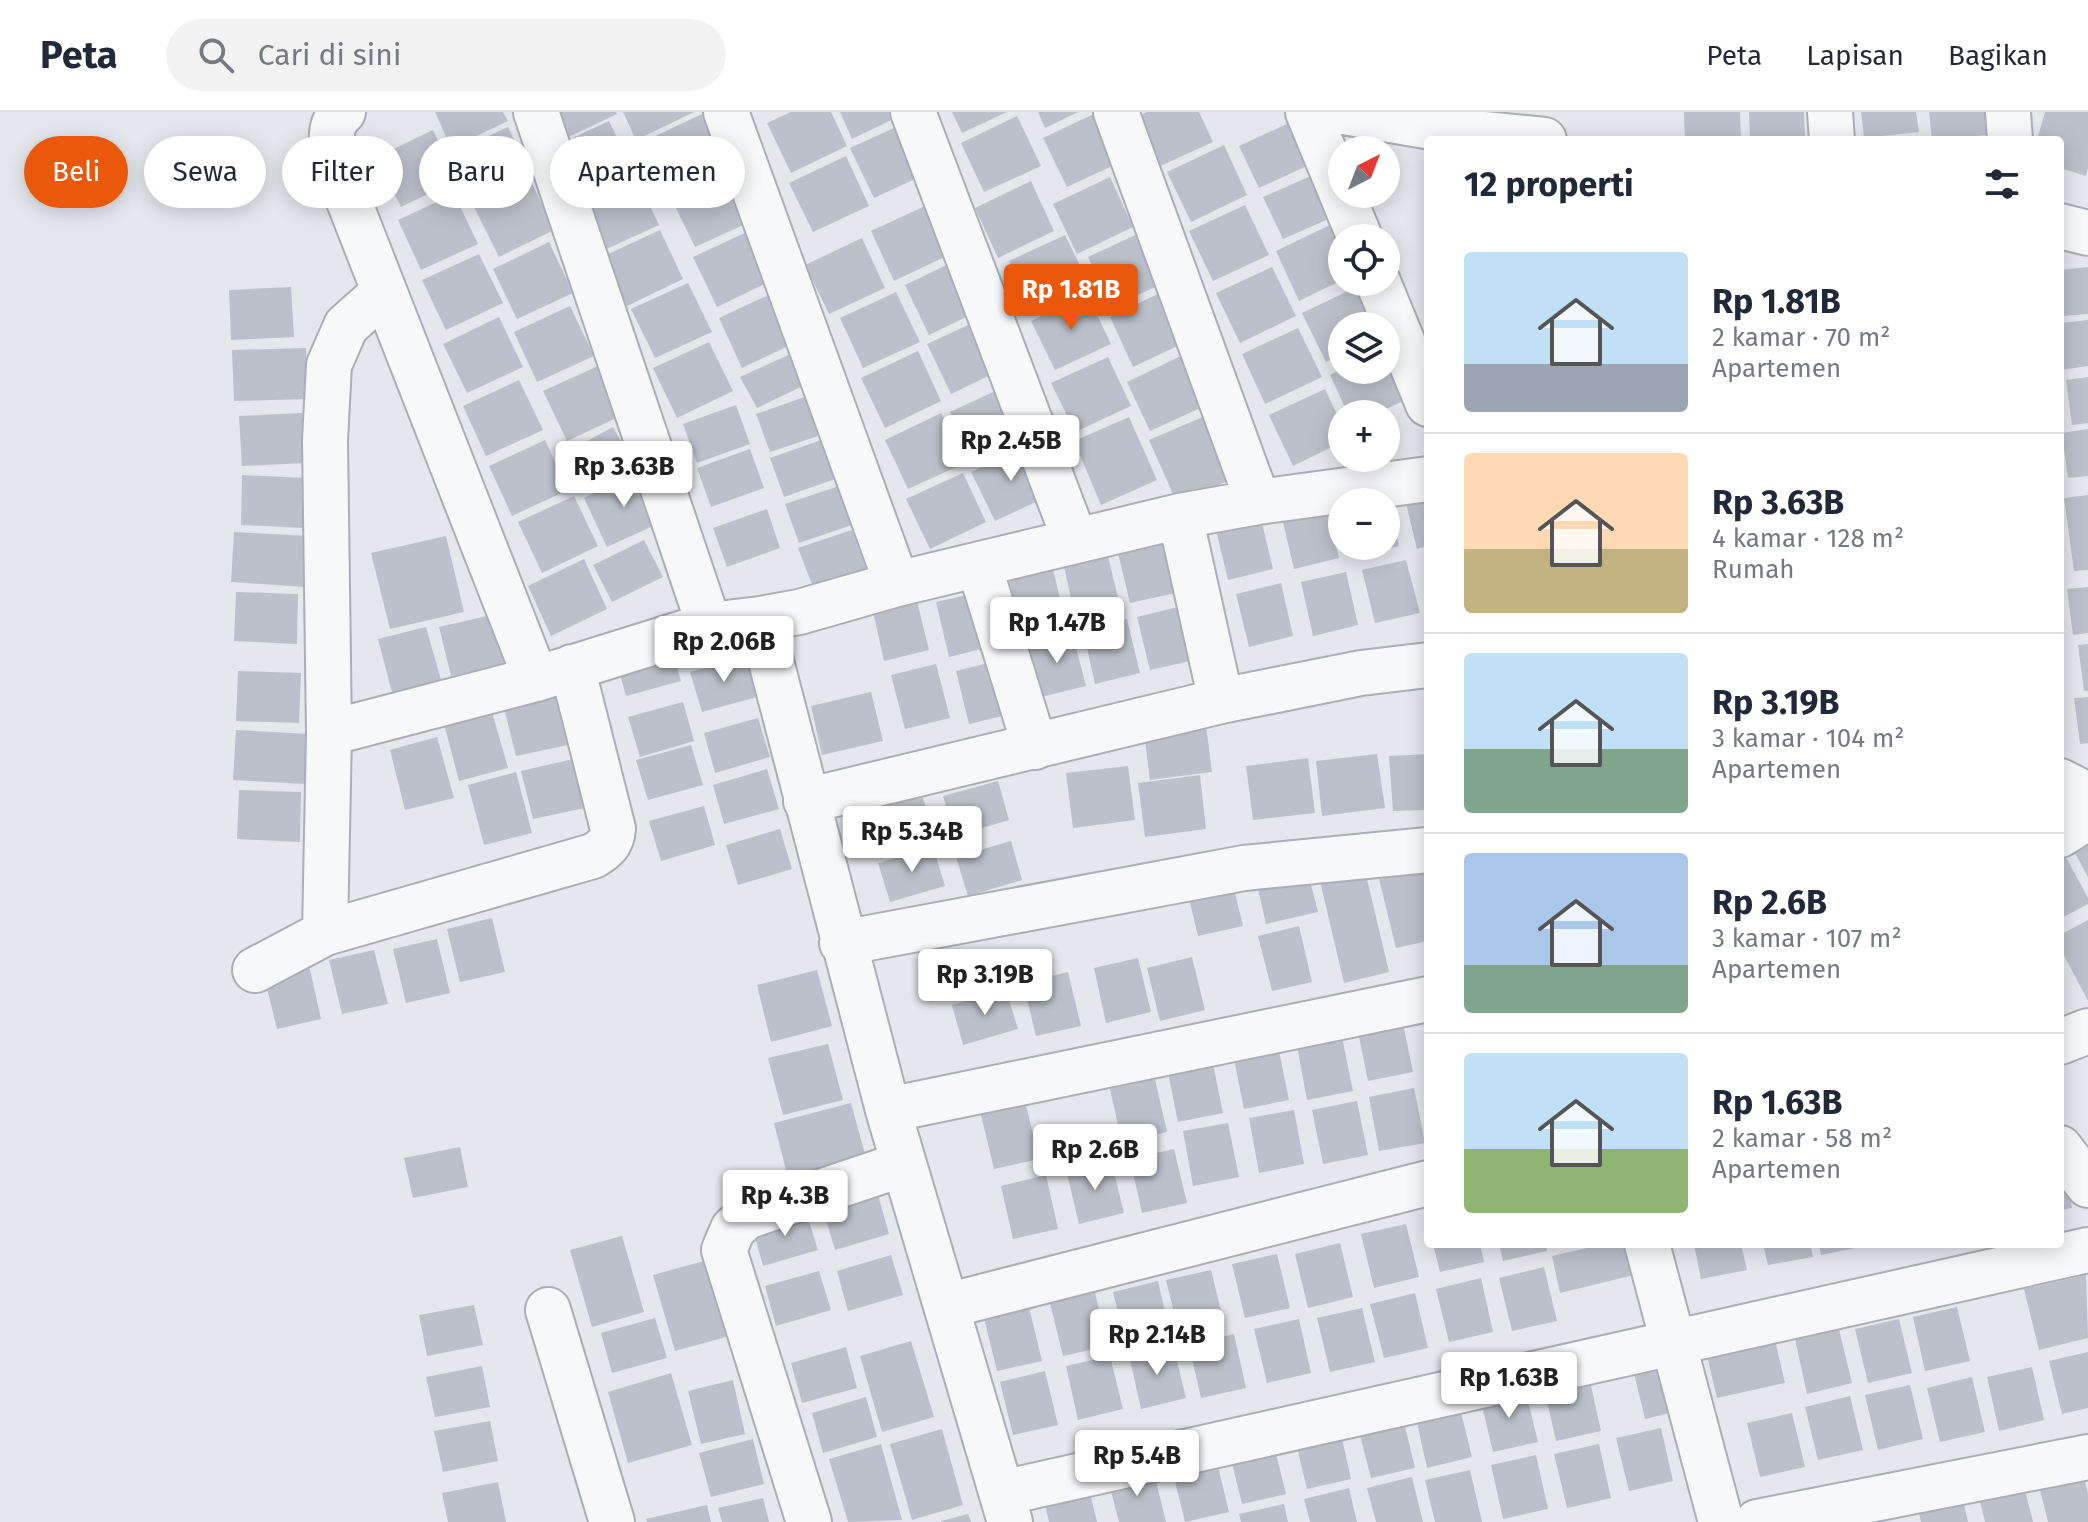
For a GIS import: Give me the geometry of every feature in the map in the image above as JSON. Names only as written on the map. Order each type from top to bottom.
[{"type":"street","points":[[255,970],[325,933],[593,856],[610,843],[613,829],[554,673],[383,293],[338,173],[331,138],[334,119],[343,112]]},
{"type":"street","points":[[536,112],[709,625]]},
{"type":"street","points":[[726,112],[897,584]]},
{"type":"street","points":[[913,112],[1075,540]]},
{"type":"street","points":[[1116,112],[1258,502]]},
{"type":"street","points":[[1308,112],[1354,224]]},
{"type":"street","points":[[1344,112],[1455,135]]},
{"type":"street","points":[[1830,112],[1832,136]]},
{"type":"street","points":[[2008,112],[2010,136]]},
{"type":"street","points":[[2064,227],[2088,233]]},
{"type":"street","points":[[325,933],[329,733],[325,440],[329,365],[346,326],[383,293]]},
{"type":"street","points":[[1384,296],[1424,394]]},
{"type":"street","points":[[329,733],[554,673],[709,625],[799,612],[1075,540],[1258,502],[1424,480]]},
{"type":"street","points":[[1180,516],[1221,701]]},
{"type":"street","points":[[979,565],[1035,747]]},
{"type":"street","points":[[760,619],[888,1110],[1006,1508],[1675,1341],[2088,1250]]},
{"type":"street","points":[[806,801],[1221,701],[1361,673],[1424,665]]},
{"type":"street","points":[[2064,783],[2088,795]]},
{"type":"street","points":[[2064,832],[2088,817]]},
{"type":"street","points":[[842,943],[1244,868],[1424,850]]},
{"type":"street","points":[[888,1110],[1424,1000]]},
{"type":"street","points":[[2064,1040],[2088,1031]]},
{"type":"street","points":[[2064,1153],[2088,1185]]},
{"type":"street","points":[[809,1522],[724,1250],[733,1229],[746,1217],[903,1164]]},
{"type":"street","points":[[946,1306],[1424,1184]]},
{"type":"street","points":[[1648,1248],[1721,1522]]},
{"type":"street","points":[[548,1310],[612,1522]]},
{"type":"street","points":[[1757,1522],[2088,1457]]},
{"type":"building","points":[[435,112],[503,112],[508,121],[476,136],[446,136]]},
{"type":"building","points":[[546,112],[617,114],[571,136],[558,136]]},
{"type":"building","points":[[623,112],[694,112],[644,136],[634,136]]},
{"type":"building","points":[[791,112],[831,112],[847,146],[791,173],[767,123]]},
{"type":"building","points":[[840,112],[908,112],[852,139]]},
{"type":"building","points":[[952,112],[1007,112],[962,133]]},
{"type":"building","points":[[1038,112],[1078,112],[1045,128]]},
{"type":"building","points":[[1098,112],[1123,161],[1067,187],[1043,138]]},
{"type":"building","points":[[1147,112],[1199,112],[1213,142],[1156,168],[1133,119]]},
{"type":"building","points":[[1684,112],[1740,112],[1741,136],[1685,136]]},
{"type":"building","points":[[1749,112],[1804,112],[1805,136],[1750,136]]},
{"type":"building","points":[[1861,112],[1916,112],[1919,132],[1864,136]]},
{"type":"building","points":[[1929,112],[1985,112],[1988,135],[1932,136]]},
{"type":"building","points":[[2045,112],[2088,112],[2086,176],[2064,169],[2064,136],[2038,136]]},
{"type":"building","points":[[702,114],[712,136],[656,136]]},
{"type":"building","points":[[1017,116],[1041,166],[984,192],[961,143]]},
{"type":"building","points":[[609,121],[616,136],[577,136]]},
{"type":"building","points":[[907,122],[930,172],[874,198],[850,148]]},
{"type":"building","points":[[1289,123],[1309,165],[1259,188],[1239,146]]},
{"type":"building","points":[[508,127],[512,136],[489,136]]},
{"type":"building","points":[[433,130],[436,136],[421,136]]},
{"type":"building","points":[[419,137],[419,198],[403,206],[403,144]]},
{"type":"building","points":[[1224,145],[1247,195],[1191,222],[1167,172]]},
{"type":"building","points":[[846,156],[869,206],[813,232],[789,183]]},
{"type":"building","points":[[1313,175],[1333,217],[1283,239],[1263,197]]},
{"type":"building","points":[[1110,177],[1133,227],[1077,254],[1053,204]]},
{"type":"building","points":[[1031,181],[1054,231],[998,258],[975,208]]},
{"type":"building","points":[[534,187],[554,230],[499,257],[474,208],[534,208]]},
{"type":"building","points":[[927,205],[951,254],[894,281],[871,231]]},
{"type":"building","points":[[1245,205],[1269,255],[1213,281],[1189,231]]},
{"type":"building","points":[[745,207],[752,221],[695,247],[676,208]]},
{"type":"building","points":[[424,208],[461,208],[478,244],[421,270],[398,220]]},
{"type":"building","points":[[581,208],[651,208],[659,225],[602,251]]},
{"type":"building","points":[[1328,226],[1328,287],[1299,301],[1276,251]]},
{"type":"building","points":[[660,230],[683,279],[627,306],[604,256]]},
{"type":"building","points":[[749,231],[773,280],[717,307],[693,257]]},
{"type":"building","points":[[1144,231],[1168,281],[1112,307],[1088,257]]},
{"type":"building","points":[[1065,235],[1089,284],[1032,311],[1009,261]]},
{"type":"building","points":[[862,238],[885,288],[829,314],[805,265]]},
{"type":"building","points":[[549,242],[573,293],[517,319],[493,269]]},
{"type":"building","points":[[479,254],[503,303],[446,330],[422,280]]},
{"type":"building","points":[[961,258],[985,308],[929,335],[905,285]]},
{"type":"building","points":[[1272,267],[1296,316],[1240,343],[1216,293]]},
{"type":"building","points":[[2088,267],[2088,314],[2064,316],[2064,270]]},
{"type":"building","points":[[688,283],[712,332],[655,358],[631,309]]},
{"type":"building","points":[[291,287],[294,337],[231,340],[229,290]]},
{"type":"building","points":[[1166,290],[1190,340],[1133,367],[1110,317]]},
{"type":"building","points":[[775,292],[799,341],[742,368],[719,318]]},
{"type":"building","points":[[896,292],[920,342],[863,368],[840,318]]},
{"type":"building","points":[[1087,294],[1111,344],[1055,370],[1031,321]]},
{"type":"building","points":[[1338,296],[1364,296],[1371,312],[1328,312],[1326,362],[1302,313]]},
{"type":"building","points":[[570,306],[594,356],[537,382],[514,332]]},
{"type":"building","points":[[499,317],[523,367],[467,393],[443,344]]},
{"type":"building","points":[[983,318],[1007,367],[951,394],[927,344]]},
{"type":"building","points":[[2088,320],[2088,366],[2064,370],[2064,323]]},
{"type":"building","points":[[1298,328],[1322,377],[1265,404],[1242,354]]},
{"type":"building","points":[[709,342],[733,391],[677,418],[653,368]]},
{"type":"building","points":[[306,348],[308,399],[234,401],[232,350]]},
{"type":"building","points":[[797,351],[809,383],[757,408],[740,377]]},
{"type":"building","points":[[918,351],[941,401],[885,428],[861,378]]},
{"type":"building","points":[[1183,355],[1207,405],[1150,431],[1127,382]]},
{"type":"building","points":[[1108,357],[1131,406],[1075,432],[1051,383]]},
{"type":"building","points":[[600,365],[623,415],[567,441],[543,391]]},
{"type":"building","points":[[1400,377],[1410,398],[1400,403],[1400,400],[1342,400],[1334,384],[1400,384]]},
{"type":"building","points":[[2088,377],[2088,423],[2072,425],[2066,380]]},
{"type":"building","points":[[519,380],[543,430],[486,456],[463,406]]},
{"type":"building","points":[[1006,386],[1030,435],[973,462],[950,412]]},
{"type":"building","points":[[1325,389],[1330,400],[1328,449],[1293,466],[1269,415]]},
{"type":"building","points":[[810,395],[824,434],[770,452],[756,414]]},
{"type":"building","points":[[736,405],[750,444],[697,463],[683,424]]},
{"type":"building","points":[[302,413],[305,463],[242,466],[239,416]]},
{"type":"building","points":[[941,413],[965,463],[908,489],[885,440]]},
{"type":"building","points":[[1205,416],[1232,479],[1177,503],[1149,440]]},
{"type":"building","points":[[1129,417],[1157,480],[1101,505],[1074,441]]},
{"type":"building","points":[[613,427],[633,462],[583,490],[563,454]]},
{"type":"building","points":[[2088,429],[2088,476],[2068,478],[2064,433]]},
{"type":"building","points":[[824,439],[838,478],[784,497],[770,458]]},
{"type":"building","points":[[545,440],[568,490],[512,516],[489,466]]},
{"type":"building","points":[[1028,445],[1051,495],[995,521],[971,472]]},
{"type":"building","points":[[750,449],[764,488],[711,507],[697,468]]},
{"type":"building","points":[[641,471],[664,521],[607,547],[584,498]]},
{"type":"building","points":[[963,473],[986,522],[930,549],[906,499]]},
{"type":"building","points":[[242,475],[305,478],[304,528],[241,525]]},
{"type":"building","points":[[839,486],[852,525],[799,543],[785,504]]},
{"type":"building","points":[[1424,490],[1424,547],[1417,549],[1404,495]]},
{"type":"building","points":[[2088,495],[2088,570],[2074,571],[2064,498]]},
{"type":"building","points":[[574,496],[598,546],[542,573],[518,522]]},
{"type":"building","points":[[1325,504],[1328,560],[1331,560],[1294,569],[1281,514]]},
{"type":"building","points":[[767,509],[780,548],[727,567],[713,528]]},
{"type":"building","points":[[1260,515],[1273,569],[1228,580],[1215,526]]},
{"type":"building","points":[[852,530],[866,569],[813,587],[798,548]]},
{"type":"building","points":[[234,532],[308,536],[304,587],[231,582]]},
{"type":"building","points":[[446,536],[464,612],[390,629],[371,553]]},
{"type":"building","points":[[1161,539],[1175,593],[1130,603],[1117,549]]},
{"type":"building","points":[[644,540],[663,577],[612,602],[593,565]]},
{"type":"building","points":[[1107,552],[1120,606],[1075,616],[1063,562]]},
{"type":"building","points":[[584,559],[607,609],[551,636],[528,586]]},
{"type":"building","points":[[1406,560],[1420,613],[1375,623],[1362,570]]},
{"type":"building","points":[[1052,565],[1065,619],[1021,629],[1008,575]]},
{"type":"building","points":[[1346,572],[1358,625],[1313,636],[1301,582]]},
{"type":"building","points":[[1281,583],[1293,636],[1249,647],[1236,594]]},
{"type":"building","points":[[2088,587],[2088,633],[2073,635],[2067,589]]},
{"type":"building","points":[[236,592],[298,594],[297,644],[234,641]]},
{"type":"building","points":[[980,592],[993,646],[949,657],[936,602]]},
{"type":"building","points":[[916,597],[929,650],[884,661],[872,607]]},
{"type":"building","points":[[1182,606],[1195,660],[1150,670],[1137,617]]},
{"type":"building","points":[[500,613],[511,662],[451,676],[439,627]]},
{"type":"building","points":[[1127,619],[1140,673],[1095,684],[1083,630]]},
{"type":"building","points":[[426,627],[443,687],[394,700],[378,639]]},
{"type":"building","points":[[1072,632],[1086,686],[1041,697],[1028,643]]},
{"type":"building","points":[[669,641],[681,681],[626,696],[615,656]]},
{"type":"building","points":[[2088,644],[2088,691],[2084,691],[2078,645]]},
{"type":"building","points":[[746,657],[757,697],[702,712],[690,672]]},
{"type":"building","points":[[1000,660],[1014,713],[969,724],[956,671]]},
{"type":"building","points":[[936,664],[950,718],[905,729],[891,675]]},
{"type":"building","points":[[238,671],[301,673],[299,723],[236,721]]},
{"type":"building","points":[[871,692],[883,741],[822,755],[811,706]]},
{"type":"building","points":[[565,694],[577,743],[516,756],[504,708]]},
{"type":"building","points":[[2088,697],[2088,743],[2080,744],[2074,698]]},
{"type":"building","points":[[683,702],[694,741],[640,757],[628,717]]},
{"type":"building","points":[[491,708],[508,768],[459,781],[443,720]]},
{"type":"building","points":[[758,718],[770,757],[715,773],[704,733]]},
{"type":"building","points":[[1205,718],[1212,772],[1150,780],[1143,725]]},
{"type":"building","points":[[236,730],[309,734],[306,784],[233,780]]},
{"type":"building","points":[[437,737],[454,798],[405,810],[390,750]]},
{"type":"building","points":[[691,745],[703,785],[648,800],[636,760]]},
{"type":"building","points":[[1377,754],[1385,808],[1322,816],[1316,761]]},
{"type":"building","points":[[1424,754],[1424,810],[1393,811],[1389,756]]},
{"type":"building","points":[[582,757],[594,806],[533,819],[521,771]]},
{"type":"building","points":[[1308,758],[1315,813],[1253,820],[1246,766]]},
{"type":"building","points":[[1128,766],[1135,820],[1073,828],[1066,773]]},
{"type":"building","points":[[767,769],[779,809],[724,824],[713,785]]},
{"type":"building","points":[[516,772],[532,833],[484,845],[468,785]]},
{"type":"building","points":[[1200,775],[1206,829],[1145,837],[1138,783]]},
{"type":"building","points":[[998,781],[1009,820],[955,836],[943,796]]},
{"type":"building","points":[[920,787],[931,826],[876,842],[865,802]]},
{"type":"building","points":[[239,790],[301,792],[300,842],[237,839]]},
{"type":"building","points":[[704,806],[715,845],[661,861],[649,821]]},
{"type":"building","points":[[2088,827],[2088,877],[2067,838]]},
{"type":"building","points":[[780,829],[792,869],[738,885],[726,845]]},
{"type":"building","points":[[1011,841],[1022,880],[968,896],[956,857]]},
{"type":"building","points":[[933,847],[945,886],[890,902],[878,863]]},
{"type":"building","points":[[2064,853],[2088,898],[2088,904],[2064,917]]},
{"type":"building","points":[[1364,866],[1389,972],[1344,983],[1319,877]]},
{"type":"building","points":[[1424,869],[1424,942],[1396,948],[1379,879]]},
{"type":"building","points":[[1230,872],[1243,926],[1198,936],[1185,882]]},
{"type":"building","points":[[1308,873],[1318,912],[1266,924],[1257,885]]},
{"type":"building","points":[[492,918],[505,972],[460,982],[447,929]]},
{"type":"building","points":[[2088,920],[2088,1001],[2064,956],[2064,933]]},
{"type":"building","points":[[1299,926],[1312,982],[1272,991],[1258,936]]},
{"type":"building","points":[[437,939],[450,993],[406,1003],[393,949]]},
{"type":"building","points":[[374,950],[388,1004],[342,1014],[329,960]]},
{"type":"building","points":[[1192,957],[1205,1010],[1160,1021],[1147,968]]},
{"type":"building","points":[[1138,958],[1151,1012],[1106,1023],[1094,968]]},
{"type":"building","points":[[309,965],[321,1019],[277,1029],[264,976]]},
{"type":"building","points":[[817,970],[832,1026],[771,1042],[757,985]]},
{"type":"building","points":[[1068,972],[1081,1026],[1036,1036],[1023,983]]},
{"type":"building","points":[[1006,990],[1018,1029],[963,1045],[952,1005]]},
{"type":"building","points":[[1402,1018],[1413,1072],[1368,1081],[1357,1027]]},
{"type":"building","points":[[1342,1037],[1353,1091],[1307,1100],[1297,1046]]},
{"type":"building","points":[[828,1044],[843,1100],[783,1115],[768,1058]]},
{"type":"building","points":[[1278,1046],[1289,1100],[1244,1109],[1233,1054]]},
{"type":"building","points":[[1212,1059],[1223,1113],[1178,1122],[1167,1068]]},
{"type":"building","points":[[1155,1079],[1167,1132],[1122,1143],[1110,1089]]},
{"type":"building","points":[[1414,1088],[1424,1143],[1379,1151],[1369,1097]]},
{"type":"building","points":[[1357,1101],[1368,1155],[1323,1164],[1312,1110]]},
{"type":"building","points":[[851,1103],[866,1158],[788,1178],[774,1123]]},
{"type":"building","points":[[1026,1105],[1039,1159],[994,1169],[981,1115]]},
{"type":"building","points":[[1294,1110],[1304,1164],[1259,1173],[1249,1118]]},
{"type":"building","points":[[1228,1123],[1239,1177],[1193,1186],[1183,1131]]},
{"type":"building","points":[[460,1147],[468,1187],[413,1198],[404,1158]]},
{"type":"building","points":[[1174,1149],[1187,1203],[1142,1213],[1130,1159]]},
{"type":"building","points":[[2064,1158],[2072,1208],[2064,1209]]},
{"type":"building","points":[[1111,1160],[1124,1213],[1079,1224],[1066,1170]]},
{"type":"building","points":[[1046,1175],[1058,1229],[1013,1239],[1001,1186]]},
{"type":"building","points":[[878,1195],[889,1234],[835,1250],[823,1210]]},
{"type":"building","points":[[806,1211],[818,1250],[763,1266],[752,1226]]},
{"type":"building","points":[[1406,1224],[1419,1277],[1374,1288],[1361,1234]]},
{"type":"building","points":[[622,1236],[644,1312],[592,1327],[570,1250]]},
{"type":"building","points":[[1340,1243],[1353,1297],[1308,1308],[1295,1254]]},
{"type":"building","points":[[1434,1248],[1481,1248],[1484,1262],[1440,1272]]},
{"type":"building","points":[[1500,1248],[1547,1248],[1547,1251],[1503,1261]]},
{"type":"building","points":[[1587,1248],[1627,1248],[1634,1275],[1560,1293],[1552,1256]]},
{"type":"building","points":[[1695,1248],[1742,1248],[1747,1270],[1701,1279]]},
{"type":"building","points":[[1764,1248],[1811,1248],[1813,1257],[1768,1265]]},
{"type":"building","points":[[1820,1248],[1855,1248],[1821,1255]]},
{"type":"building","points":[[1277,1254],[1290,1308],[1245,1318],[1232,1264]]},
{"type":"building","points":[[891,1255],[903,1295],[848,1311],[837,1271]]},
{"type":"building","points":[[704,1261],[726,1337],[675,1351],[653,1275]]},
{"type":"building","points":[[1544,1267],[1557,1321],[1512,1331],[1499,1278]]},
{"type":"building","points":[[1211,1270],[1224,1323],[1179,1333],[1166,1280]]},
{"type":"building","points":[[819,1271],[831,1310],[776,1326],[765,1286]]},
{"type":"building","points":[[2086,1275],[2088,1338],[2039,1350],[2024,1289]]},
{"type":"building","points":[[1481,1278],[1493,1332],[1449,1342],[1436,1289]]},
{"type":"building","points":[[1158,1281],[1170,1335],[1126,1345],[1113,1292]]},
{"type":"building","points":[[1095,1292],[1107,1346],[1063,1356],[1050,1303]]},
{"type":"building","points":[[1415,1293],[1428,1348],[1384,1358],[1370,1304]]},
{"type":"building","points":[[474,1305],[483,1345],[427,1356],[419,1315]]},
{"type":"building","points":[[1029,1307],[1042,1361],[997,1371],[984,1318]]},
{"type":"building","points":[[1957,1307],[1970,1361],[1925,1371],[1913,1317]]},
{"type":"building","points":[[1362,1308],[1375,1362],[1330,1372],[1317,1318]]},
{"type":"building","points":[[655,1318],[667,1358],[612,1373],[601,1333]]},
{"type":"building","points":[[1299,1319],[1311,1373],[1267,1383],[1254,1329]]},
{"type":"building","points":[[1899,1319],[1912,1373],[1868,1383],[1855,1329]]},
{"type":"building","points":[[1771,1323],[1785,1383],[1717,1398],[1703,1339]]},
{"type":"building","points":[[1839,1329],[1852,1383],[1807,1394],[1795,1339]]},
{"type":"building","points":[[1234,1334],[1246,1388],[1201,1398],[1189,1345]]},
{"type":"building","points":[[911,1341],[934,1417],[882,1432],[860,1356]]},
{"type":"building","points":[[1173,1345],[1186,1398],[1141,1409],[1129,1355]]},
{"type":"building","points":[[846,1347],[857,1388],[802,1403],[791,1363]]},
{"type":"building","points":[[2088,1352],[2088,1408],[2062,1414],[2049,1361]]},
{"type":"building","points":[[1676,1355],[1690,1408],[1645,1419],[1632,1365]]},
{"type":"building","points":[[1110,1356],[1123,1409],[1078,1420],[1066,1366]]},
{"type":"building","points":[[482,1366],[490,1407],[435,1417],[426,1377]]},
{"type":"building","points":[[2032,1367],[2044,1420],[1999,1431],[1987,1377]]},
{"type":"building","points":[[1045,1371],[1058,1425],[1013,1435],[1000,1382]]},
{"type":"building","points":[[671,1373],[692,1445],[628,1463],[608,1392]]},
{"type":"building","points":[[1589,1377],[1601,1431],[1556,1441],[1544,1388]]},
{"type":"building","points":[[1972,1377],[1985,1432],[1940,1442],[1927,1388]]},
{"type":"building","points":[[733,1380],[745,1434],[701,1444],[688,1391]]},
{"type":"building","points":[[1910,1385],[1923,1439],[1878,1450],[1865,1395]]},
{"type":"building","points":[[1525,1388],[1538,1442],[1493,1452],[1480,1398]]},
{"type":"building","points":[[1850,1396],[1863,1450],[1818,1460],[1805,1407]]},
{"type":"building","points":[[866,1397],[877,1437],[823,1453],[812,1413]]},
{"type":"building","points":[[1459,1404],[1472,1457],[1427,1468],[1415,1414]]},
{"type":"building","points":[[1792,1413],[1805,1467],[1760,1477],[1747,1423]]},
{"type":"building","points":[[1402,1414],[1415,1468],[1371,1478],[1357,1424]]},
{"type":"building","points":[[490,1421],[498,1461],[443,1472],[434,1431]]},
{"type":"building","points":[[1339,1425],[1351,1479],[1307,1489],[1294,1435]]},
{"type":"building","points":[[1661,1428],[1673,1481],[1629,1491],[1616,1438]]},
{"type":"building","points":[[942,1429],[963,1505],[912,1520],[890,1444]]},
{"type":"building","points":[[753,1439],[764,1484],[711,1497],[699,1453]]},
{"type":"building","points":[[1273,1441],[1286,1494],[1242,1504],[1229,1451]]},
{"type":"building","points":[[881,1444],[902,1520],[848,1522],[829,1459]]},
{"type":"building","points":[[1599,1444],[1611,1498],[1567,1508],[1554,1454]]},
{"type":"building","points":[[1536,1455],[1548,1509],[1503,1519],[1491,1465]]},
{"type":"building","points":[[1216,1458],[1229,1512],[1185,1522],[1172,1469]]},
{"type":"building","points":[[2082,1467],[2088,1494],[2088,1522],[2048,1522],[2037,1478]]},
{"type":"building","points":[[1153,1469],[1166,1522],[1119,1522],[1108,1480]]},
{"type":"building","points":[[1470,1470],[1482,1522],[1435,1522],[1425,1480]]},
{"type":"building","points":[[1412,1477],[1423,1522],[1376,1522],[1367,1488]]},
{"type":"building","points":[[2022,1478],[2033,1522],[1985,1522],[1977,1488]]},
{"type":"building","points":[[498,1482],[506,1522],[448,1522],[442,1493]]},
{"type":"building","points":[[1088,1485],[1097,1522],[1049,1522],[1043,1495]]},
{"type":"building","points":[[1960,1485],[1968,1522],[1921,1522],[1915,1496]]},
{"type":"building","points":[[1349,1488],[1357,1522],[1310,1522],[1304,1499]]},
{"type":"building","points":[[763,1498],[769,1522],[722,1522],[718,1508]]},
{"type":"building","points":[[1284,1504],[1288,1522],[1241,1522],[1239,1514]]},
{"type":"building","points":[[707,1505],[711,1522],[647,1522],[646,1519]]},
{"type":"building","points":[[968,1514],[971,1522],[941,1522],[941,1521]]}]
